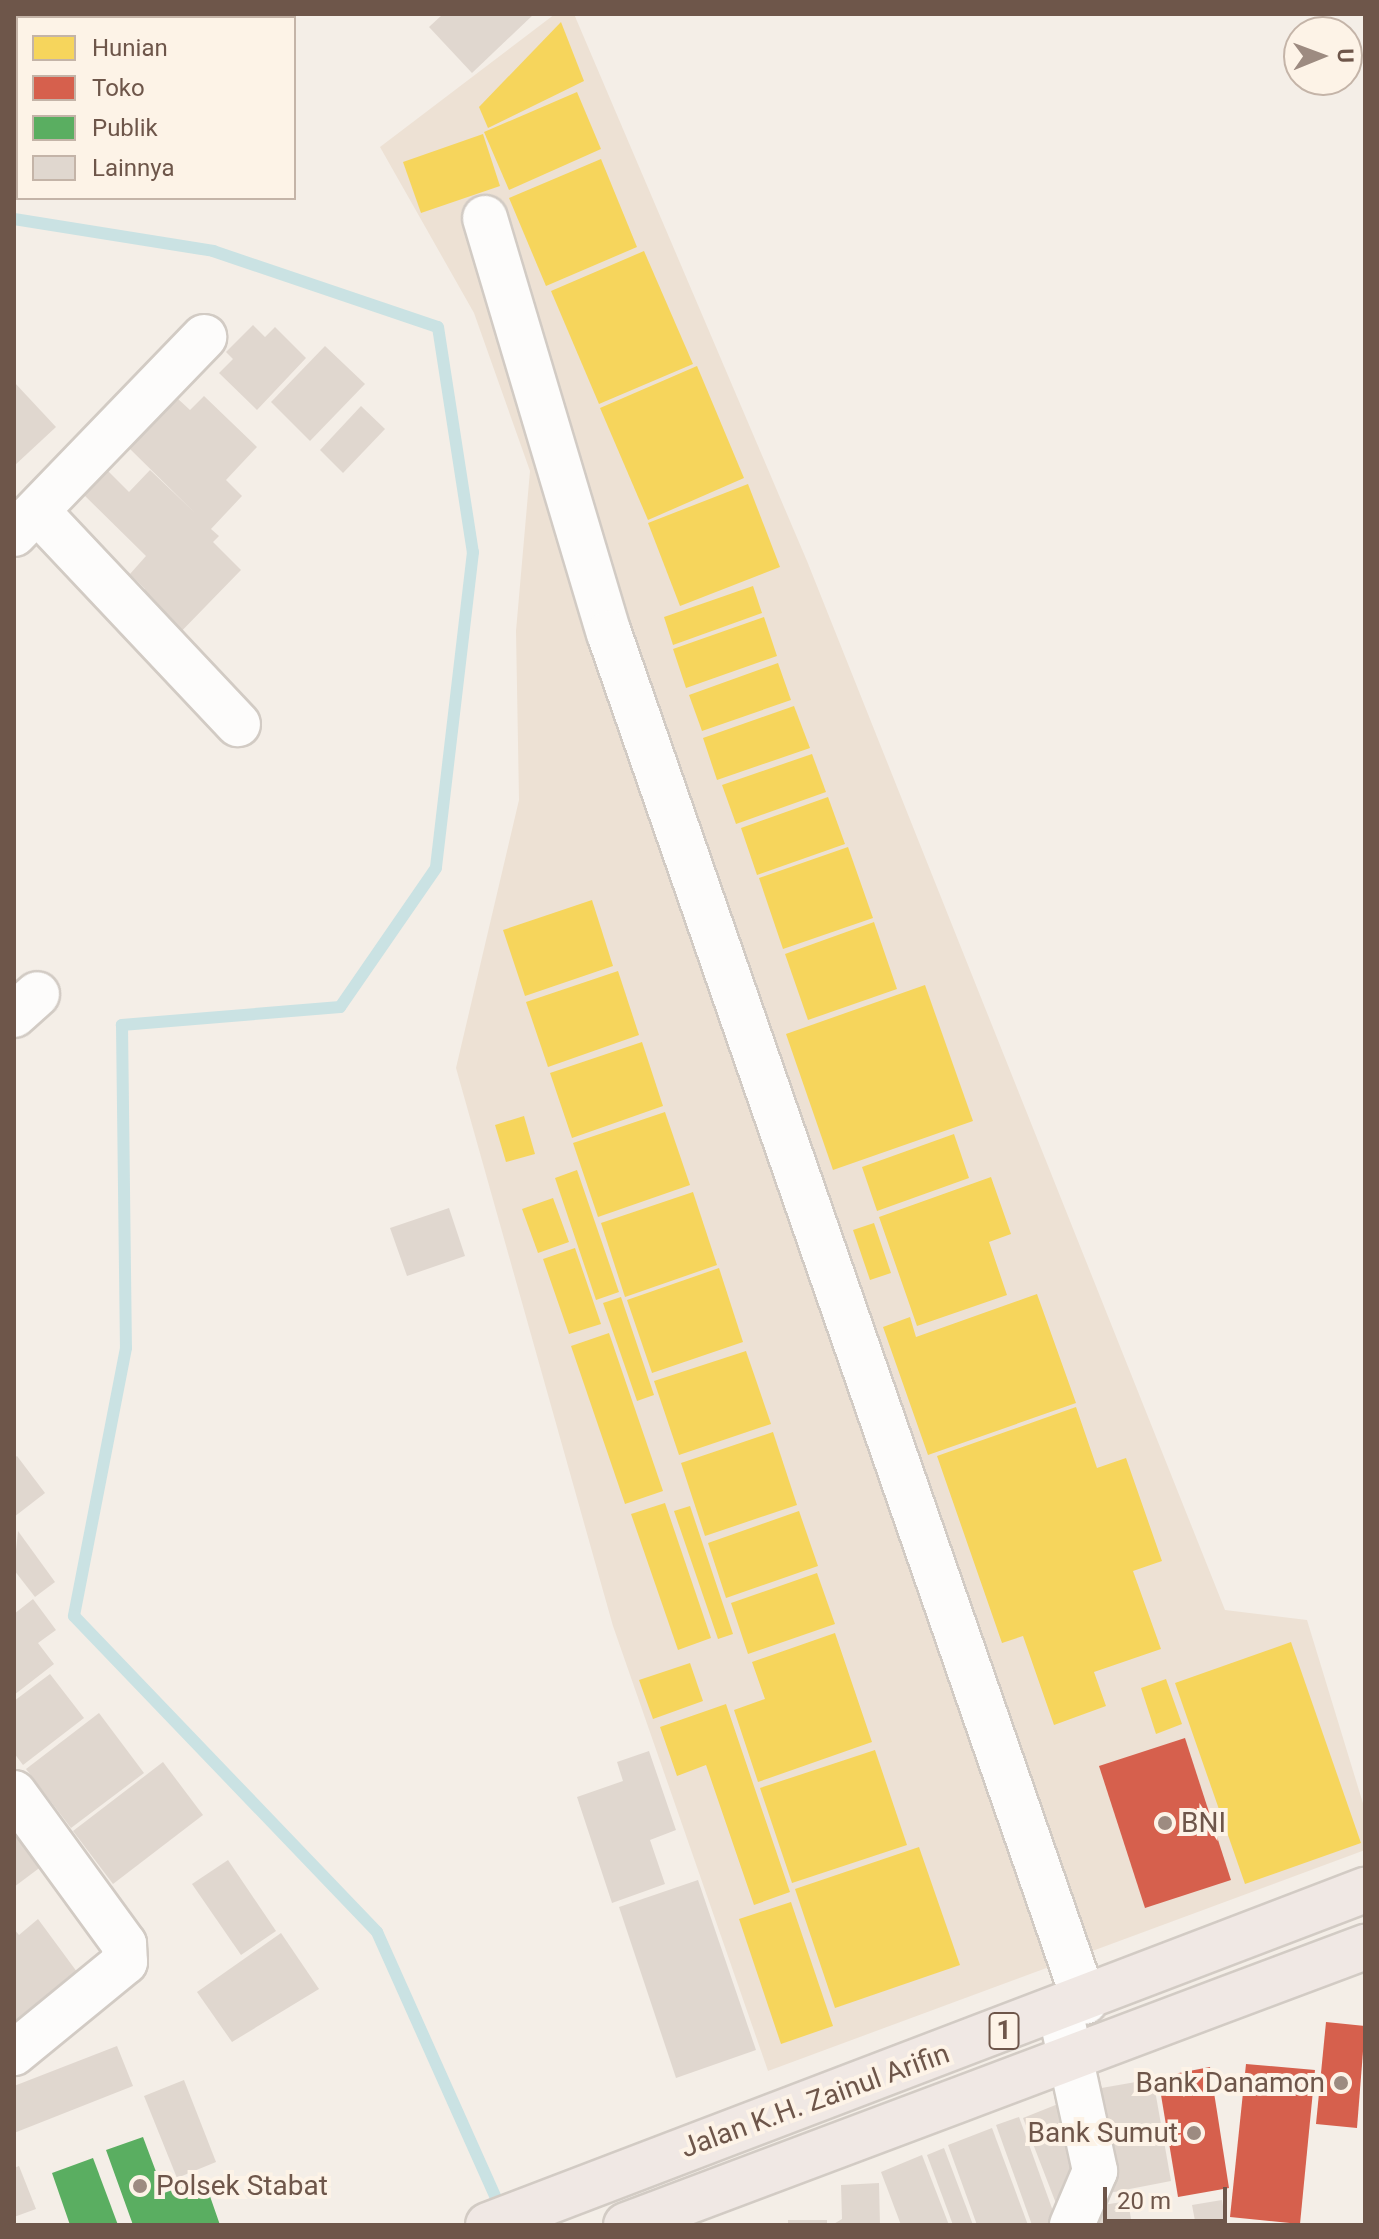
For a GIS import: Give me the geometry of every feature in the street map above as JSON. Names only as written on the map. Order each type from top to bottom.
[{"type":"highway","name":"Jalan K.H. Zainul Arifin","points":[[488,2225],[641,2165],[1073,2006],[1365,1890]]},
{"type":"highway","name":"Jalan K.H. Zainul Arifin","points":[[638,2220],[1074,2053],[1365,1947]]},
{"type":"street","points":[[485,218],[609,633],[1073,2006],[1074,2053],[1095,2171],[1072,2225]]},
{"type":"street","points":[[204,337],[26,522],[238,724]]},
{"type":"street","points":[[14,1793],[124,1944],[125,1962],[14,2053]]},
{"type":"shaded area","points":[[555,14],[574,14],[807,561],[1225,1610],[1307,1620],[1365,1810],[1365,1850],[768,2071],[613,1626],[456,1068],[519,800],[516,631],[530,471],[474,313],[380,147]]},
{"type":"building: Hunian","points":[[561,22],[584,81],[488,128],[479,107]]},
{"type":"building: Hunian","points":[[577,92],[601,149],[509,190],[484,132]]},
{"type":"building: Hunian","points":[[483,134],[500,186],[421,213],[403,162]]},
{"type":"building: Hunian","points":[[601,159],[637,247],[546,286],[509,198]]},
{"type":"building: Hunian","points":[[644,251],[693,364],[599,404],[551,291]]},
{"type":"building: Hunian","points":[[697,366],[744,478],[648,520],[600,408]]},
{"type":"building: Hunian","points":[[748,484],[780,567],[680,606],[648,523]]},
{"type":"building: Hunian","points":[[753,586],[762,613],[673,645],[664,617]]},
{"type":"building: Hunian","points":[[764,617],[777,656],[686,688],[673,649]]},
{"type":"building: Hunian","points":[[778,663],[791,700],[702,731],[689,695]]},
{"type":"building: Hunian","points":[[794,706],[810,748],[717,780],[703,738]]},
{"type":"building: Hunian","points":[[812,754],[826,792],[736,824],[722,785]]},
{"type":"building: Hunian","points":[[828,797],[845,844],[757,875],[741,828]]},
{"type":"building: Hunian","points":[[848,847],[873,918],[783,949],[759,878]]},
{"type":"building: Hunian","points":[[592,900],[613,966],[525,996],[503,930]]},
{"type":"building: Hunian","points":[[874,922],[897,989],[808,1020],[785,954]]},
{"type":"building: Hunian","points":[[618,971],[639,1035],[548,1067],[526,1002]]},
{"type":"building: Hunian","points":[[925,985],[973,1121],[833,1170],[786,1034]]},
{"type":"building: Hunian","points":[[642,1042],[663,1106],[572,1138],[550,1073]]},
{"type":"building: Hunian","points":[[665,1112],[690,1185],[598,1217],[573,1143]]},
{"type":"building: Hunian","points":[[524,1116],[535,1154],[506,1162],[495,1125]]},
{"type":"building: Hunian","points":[[954,1134],[969,1178],[877,1211],[862,1167]]},
{"type":"building: Hunian","points":[[577,1170],[619,1292],[596,1300],[555,1178]]},
{"type":"building: Hunian","points":[[991,1177],[1011,1234],[989,1242],[1007,1295],[917,1326],[879,1217]]},
{"type":"building: Hunian","points":[[693,1192],[717,1265],[625,1297],[601,1223]]},
{"type":"building: Hunian","points":[[553,1198],[569,1242],[538,1253],[522,1209]]},
{"type":"building: Hunian","points":[[874,1223],[891,1273],[870,1280],[853,1230]]},
{"type":"building: Hunian","points":[[575,1248],[601,1324],[569,1334],[543,1259]]},
{"type":"building: Hunian","points":[[719,1268],[743,1342],[652,1373],[627,1300]]},
{"type":"building: Hunian","points":[[1037,1294],[1076,1403],[928,1455],[883,1327],[910,1317],[916,1337]]},
{"type":"building: Hunian","points":[[621,1297],[654,1395],[637,1401],[603,1303]]},
{"type":"building: Hunian","points":[[609,1333],[663,1491],[625,1504],[571,1346]]},
{"type":"building: Hunian","points":[[746,1351],[771,1424],[679,1455],[654,1381]]},
{"type":"building: Hunian","points":[[1076,1407],[1097,1468],[1126,1458],[1162,1561],[1133,1571],[1161,1649],[1094,1672],[1106,1706],[1054,1725],[1023,1636],[1002,1643],[937,1456]]},
{"type":"building: Hunian","points":[[773,1432],[797,1505],[705,1536],[681,1463]]},
{"type":"building: Hunian","points":[[665,1503],[711,1638],[678,1650],[631,1514]]},
{"type":"building: Hunian","points":[[690,1506],[733,1634],[718,1639],[674,1511]]},
{"type":"building: Hunian","points":[[799,1511],[818,1566],[726,1598],[708,1543]]},
{"type":"building: Hunian","points":[[817,1573],[835,1624],[748,1654],[731,1603]]},
{"type":"building: Hunian","points":[[835,1633],[872,1742],[758,1782],[734,1710],[765,1699],[752,1662]]},
{"type":"building: Hunian","points":[[1291,1642],[1361,1843],[1245,1884],[1175,1683]]},
{"type":"building: Hunian","points":[[690,1663],[703,1701],[653,1719],[639,1680]]},
{"type":"building: Hunian","points":[[1166,1679],[1182,1724],[1156,1734],[1141,1688]]},
{"type":"building: Hunian","points":[[726,1704],[790,1892],[754,1905],[706,1765],[677,1776],[660,1727]]},
{"type":"building: Hunian","points":[[875,1750],[907,1845],[792,1883],[760,1788]]},
{"type":"building: Hunian","points":[[919,1847],[960,1965],[835,2008],[795,1889]]},
{"type":"building: Hunian","points":[[791,1902],[833,2026],[781,2044],[739,1919]]},
{"type":"building: Toko","name":"BNI","points":[[1185,1738],[1231,1880],[1145,1908],[1099,1766]]},
{"type":"building: Toko","name":"Bank Danamon","points":[[1326,2022],[1365,2026],[1357,2128],[1316,2124]]},
{"type":"building: Toko","points":[[1246,2064],[1315,2070],[1300,2224],[1230,2217]]},
{"type":"building: Toko","name":"Bank Sumut","points":[[1210,2067],[1229,2188],[1178,2197],[1158,2077]]},
{"type":"building: Publik","name":"Polsek Stabat","points":[[143,2137],[164,2193],[204,2179],[220,2225],[133,2225],[106,2150]]},
{"type":"building: Publik","name":"Polsek Stabat","points":[[93,2158],[118,2225],[70,2225],[52,2173]]},
{"type":"building: Lainnya","points":[[443,14],[534,14],[472,73],[429,27]]},
{"type":"building: Lainnya","points":[[253,325],[265,337],[275,327],[306,358],[257,410],[219,373],[233,359],[226,352]]},
{"type":"building: Lainnya","points":[[325,346],[365,384],[310,441],[271,402]]},
{"type":"building: Lainnya","points":[[14,382],[56,427],[14,466]]},
{"type":"building: Lainnya","points":[[204,396],[257,447],[226,480],[242,496],[211,529],[219,536],[213,542],[241,570],[171,642],[132,603],[145,589],[130,574],[146,556],[82,493],[105,468],[129,492],[150,470],[194,512],[129,448],[177,398],[190,410]]},
{"type":"building: Lainnya","points":[[361,406],[385,429],[343,473],[320,450]]},
{"type":"building: Lainnya","points":[[449,1208],[465,1256],[407,1276],[390,1228]]},
{"type":"building: Lainnya","points":[[17,1456],[45,1493],[14,1517],[14,1458]]},
{"type":"building: Lainnya","points":[[18,1531],[55,1582],[35,1597],[14,1570]]},
{"type":"building: Lainnya","points":[[33,1599],[56,1630],[38,1643],[54,1664],[14,1695],[14,1614]]},
{"type":"building: Lainnya","points":[[50,1674],[84,1718],[23,1765],[14,1753],[14,1701]]},
{"type":"building: Lainnya","points":[[99,1713],[144,1773],[71,1828],[26,1769]]},
{"type":"building: Lainnya","points":[[649,1751],[676,1830],[650,1840],[665,1884],[612,1903],[577,1797],[623,1781],[617,1762]]},
{"type":"building: Lainnya","points":[[163,1762],[203,1815],[113,1884],[73,1831]]},
{"type":"building: Lainnya","points":[[14,1812],[50,1860],[14,1887]]},
{"type":"building: Lainnya","points":[[228,1860],[276,1931],[241,1955],[192,1884]]},
{"type":"building: Lainnya","points":[[698,1880],[756,2050],[676,2078],[619,1907]]},
{"type":"building: Lainnya","points":[[38,1919],[80,1976],[14,2025],[14,1929],[19,1935]]},
{"type":"building: Lainnya","points":[[281,1933],[319,1989],[232,2042],[197,1992]]},
{"type":"building: Lainnya","points":[[117,2046],[133,2086],[14,2133],[14,2086]]},
{"type":"building: Lainnya","points":[[1153,2079],[1171,2181],[1109,2193],[1090,2090]]},
{"type":"building: Lainnya","points":[[184,2080],[216,2162],[177,2178],[144,2096]]},
{"type":"building: Lainnya","points":[[1063,2102],[1080,2174],[1066,2179],[1079,2212],[1062,2219],[1023,2118]]},
{"type":"building: Lainnya","points":[[1019,2117],[1058,2225],[1032,2225],[996,2125]]},
{"type":"building: Lainnya","points":[[992,2128],[1028,2225],[977,2225],[948,2145]]},
{"type":"building: Lainnya","points":[[944,2148],[973,2225],[953,2225],[927,2155]]},
{"type":"building: Lainnya","points":[[922,2155],[949,2225],[901,2225],[881,2172]]},
{"type":"building: Lainnya","points":[[19,2166],[36,2209],[14,2217],[14,2168]]},
{"type":"building: Lainnya","points":[[879,2183],[880,2225],[832,2225],[842,2219],[841,2185]]},
{"type":"building: Lainnya","points":[[1222,2200],[1226,2225],[1186,2225],[1195,2221],[1192,2205]]},
{"type":"building: Lainnya","points":[[1128,2201],[1132,2225],[1100,2225],[1097,2206]]},
{"type":"building: Lainnya","points":[[788,2220],[827,2220],[827,2225],[788,2225]]},
{"type":"waterway","points":[[14,219],[213,251],[438,327],[473,552],[436,868],[340,1007],[122,1025],[126,1348],[74,1616],[377,1932],[502,2211]]},
{"type":"place","name":"BNI","points":[[1165,1823]]},
{"type":"place","name":"Bank Danamon","points":[[1341,2083]]},
{"type":"place","name":"Bank Sumut","points":[[1194,2133]]},
{"type":"place","name":"Polsek Stabat","points":[[140,2186]]}]
